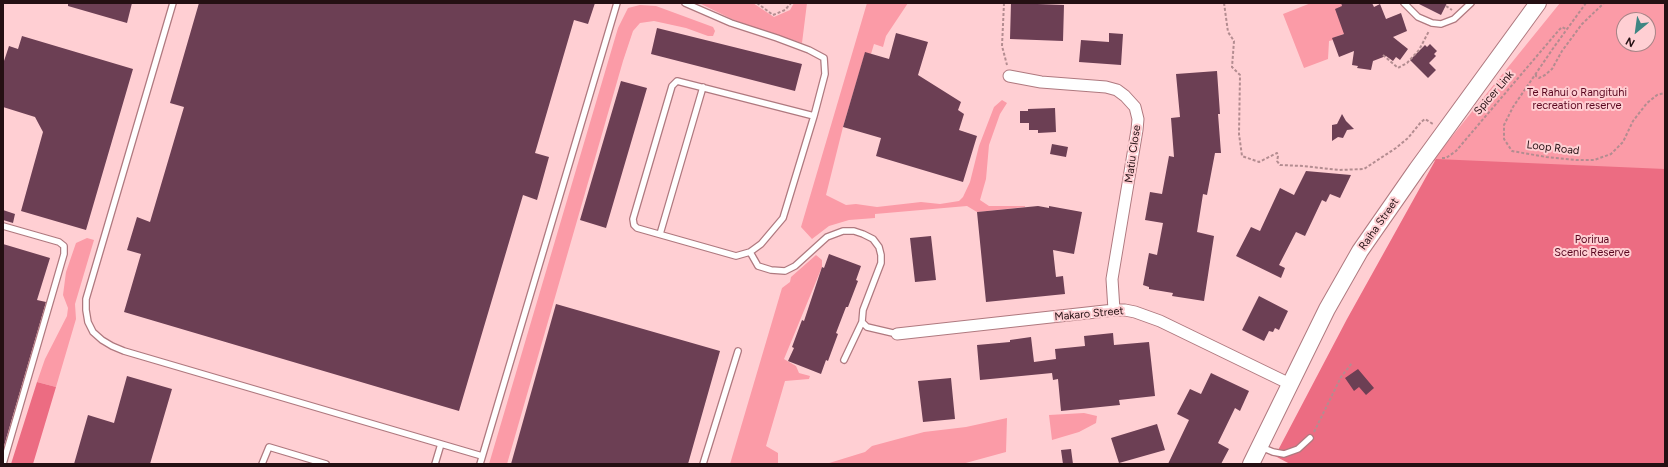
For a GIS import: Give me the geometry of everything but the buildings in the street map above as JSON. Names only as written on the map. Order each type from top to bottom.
[{"type":"main road","name":"Raiha Street","points":[[1251,464],[1327,309],[1348,270],[1376,227],[1427,155],[1538,3]]},
{"type":"street","name":"Matiu Close","points":[[1009,76],[1041,82],[1106,87],[1118,90],[1135,107],[1138,119],[1138,130],[1112,279],[1114,310]]},
{"type":"street","name":"Makaro Street","points":[[897,334],[1114,310],[1135,312],[1160,321],[1290,384]]},
{"type":"lane","points":[[174,3],[86,299],[88,322],[93,332],[102,340],[124,351],[482,456]]},
{"type":"lane","points":[[480,464],[617,3]]},
{"type":"lane","points":[[685,3],[731,23],[810,50],[824,58],[824,74],[814,116],[783,218],[761,244],[750,252],[736,256],[637,228],[633,219],[672,86],[677,81],[814,116]]},
{"type":"lane","points":[[1404,3],[1418,17],[1432,23],[1444,23],[1454,20],[1471,3]]},
{"type":"lane","points":[[660,234],[703,87]]},
{"type":"lane","points":[[3,226],[59,242],[64,246],[64,254],[3,464]]},
{"type":"lane","points":[[750,252],[758,266],[771,270],[785,271],[795,266],[827,237],[844,230],[854,231],[873,239],[879,247],[881,263],[863,310],[862,322],[844,360]]},
{"type":"lane","points":[[862,322],[867,327],[897,334]]},
{"type":"lane","points":[[703,464],[738,351]]},
{"type":"lane","points":[[1260,446],[1273,452],[1284,454],[1298,449],[1310,438]]},
{"type":"lane","points":[[435,464],[441,444]]},
{"type":"lane","points":[[262,464],[269,447],[326,464]]},
{"type":"path","points":[[757,3],[773,14],[785,10],[791,3]]},
{"type":"path","points":[[1004,3],[1002,46],[1009,76]]},
{"type":"path","points":[[1224,3],[1228,32],[1234,41],[1232,67],[1240,75],[1240,134],[1242,156],[1259,162],[1277,153],[1277,161],[1280,165],[1339,170],[1364,169],[1396,148],[1425,119],[1444,132]]},
{"type":"path","name":"Loop Road","points":[[1586,3],[1536,73],[1504,125],[1504,140],[1512,151],[1546,157],[1576,160],[1594,160],[1610,154],[1623,142],[1633,121],[1647,103],[1657,95],[1665,93]]},
{"type":"path","points":[[1536,73],[1536,76],[1539,78],[1545,75],[1552,68],[1562,51],[1582,24],[1604,3]]},
{"type":"path","points":[[1383,56],[1398,68],[1407,63],[1419,50],[1432,23]]},
{"type":"path","name":"Spicer Link","points":[[1427,155],[1438,158],[1446,158],[1456,151],[1558,30],[1562,27],[1566,29]]},
{"type":"path","points":[[1310,438],[1322,418],[1341,377],[1352,363]]},
{"type":"green space","points":[[699,3],[753,3],[774,17],[790,10],[794,3],[807,3],[802,43],[742,24]]},
{"type":"green space","points":[[867,3],[908,3],[886,36],[883,47],[874,44],[871,54],[865,53],[843,127],[826,195],[846,205],[856,204],[877,207],[921,202],[940,204],[959,201],[963,197],[970,182],[979,146],[994,107],[1002,100],[1007,103],[1000,114],[989,145],[986,179],[980,200],[989,206],[1025,207],[977,212],[967,206],[875,214],[875,218],[849,220],[829,226],[812,239],[801,227]]},
{"type":"green space","points":[[1311,3],[1341,3],[1351,31],[1329,41],[1328,59],[1304,68],[1283,14]]},
{"type":"green space","name":"Te Rahui o Rangituhi recreation reserve","points":[[1560,3],[1665,3],[1665,178],[1432,161]]},
{"type":"green space","points":[[640,5],[656,6],[713,27],[715,31],[713,36],[708,36],[686,28],[654,21],[640,23],[633,31],[623,61],[507,464],[489,464],[618,28],[628,8]]},
{"type":"green space","name":"Porirua Scenic Reserve","points":[[1436,159],[1665,169],[1665,464],[1290,464],[1275,456],[1347,319]]},
{"type":"green space","points":[[87,238],[94,240],[75,304],[76,319],[56,387],[37,382],[45,359],[67,316],[68,308],[63,295],[66,272],[76,243]]},
{"type":"green space","points":[[816,255],[822,260],[822,267],[784,359],[796,366],[799,373],[810,376],[809,379],[785,381],[766,446],[778,453],[778,464],[730,464],[782,288],[790,282],[791,277]]},
{"type":"green space","points":[[37,382],[56,387],[33,464],[11,464]]},
{"type":"green space","points":[[1084,413],[1097,416],[1096,423],[1079,432],[1052,440],[1049,415]]},
{"type":"green space","points":[[1007,418],[1006,452],[962,464],[826,464],[865,452],[872,446],[924,432],[966,427]]}]
